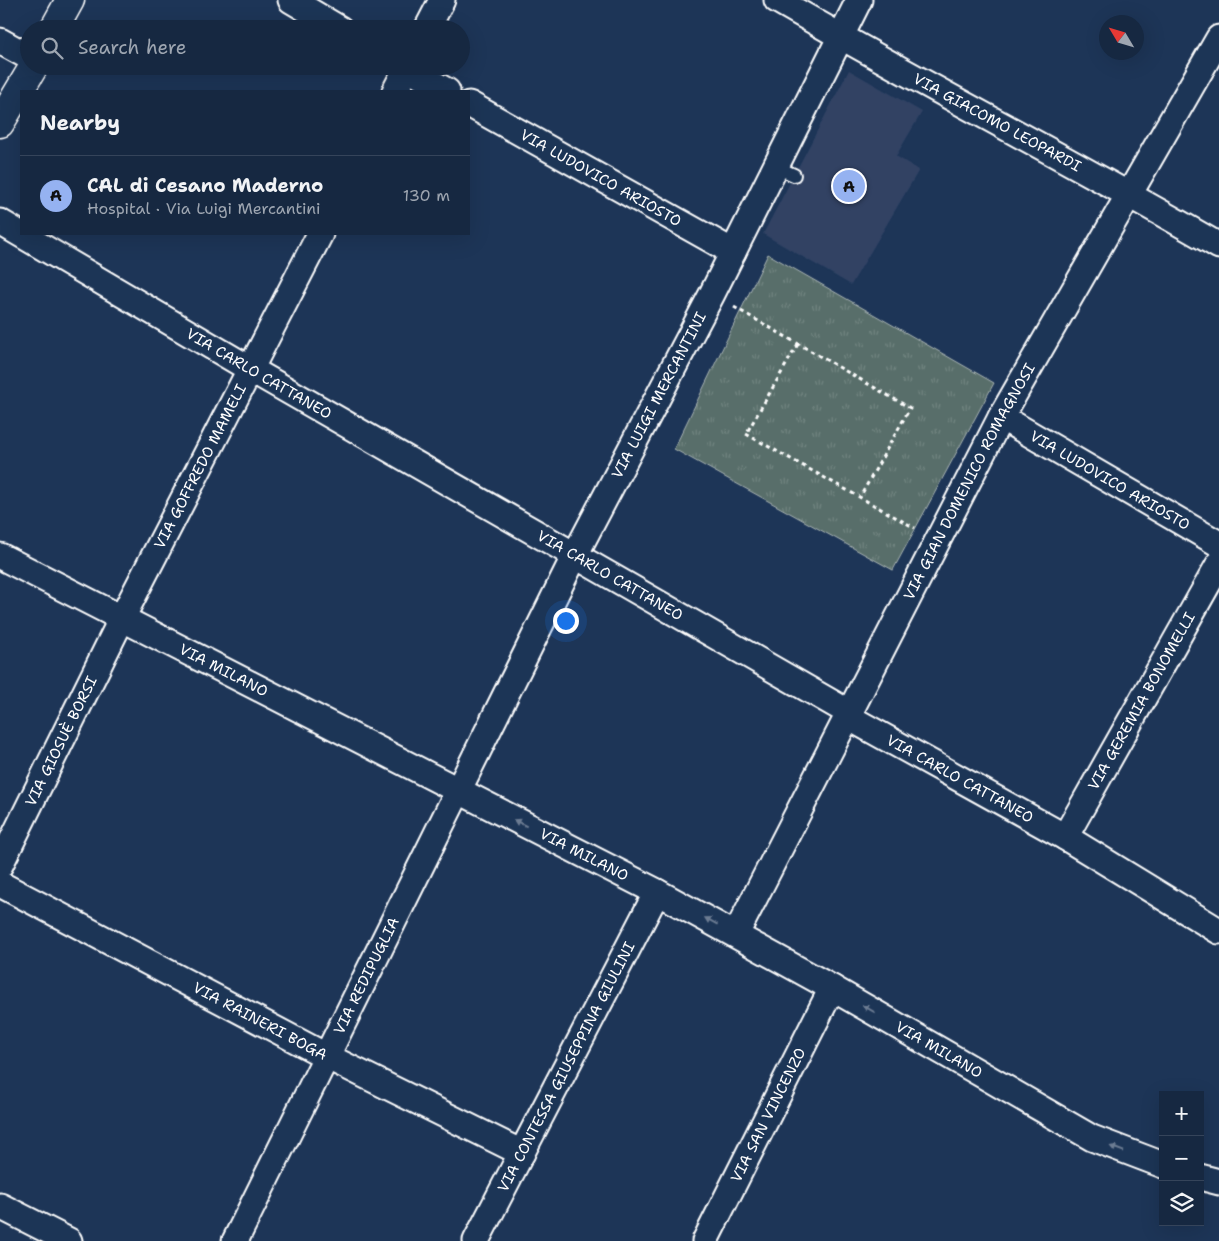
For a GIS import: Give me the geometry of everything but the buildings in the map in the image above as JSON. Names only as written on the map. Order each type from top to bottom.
[{"type":"street","points":[[59,20],[70,0]]},
{"type":"street","points":[[291,0],[325,20]]},
{"type":"street","points":[[432,20],[442,0]]},
{"type":"street","name":"VIA GIACOMO LEOPARDI","points":[[777,0],[840,37],[1130,194],[1219,246]]},
{"type":"street","name":"VIA LUIGI MERCANTINI","points":[[458,791],[574,557],[733,252],[785,171],[840,37],[859,0]]},
{"type":"street","name":"VIA GIAN DOMENICO ROMAGNOSI","points":[[736,934],[850,716],[1001,416],[1219,38]]},
{"type":"street","points":[[0,41],[20,52]]},
{"type":"street","points":[[0,123],[29,75]]},
{"type":"street","points":[[395,90],[402,75]]},
{"type":"street","points":[[420,75],[445,90]]},
{"type":"street","name":"VIA LUDOVICO ARIOSTO","points":[[470,105],[733,252]]},
{"type":"street","name":"VIA CARLO CATTANEO","points":[[0,222],[20,234]]},
{"type":"street","name":"VIA CARLO CATTANEO","points":[[22,235],[850,716],[859,723],[1065,838],[1219,930]]},
{"type":"street","name":"VIA GOFFREDO MAMELI","points":[[122,618],[319,235]]},
{"type":"street","name":"VIA LUDOVICO ARIOSTO","points":[[1001,416],[1219,544]]},
{"type":"street","name":"VIA MILANO","points":[[0,556],[736,934],[1092,1138],[1159,1163]]},
{"type":"street","name":"VIA GEREMIA BONOMELLI","points":[[1065,838],[1219,564]]},
{"type":"street","name":"VIA GIOSUÈ BORSI","points":[[0,865],[122,618]]},
{"type":"street","name":"VIA REDIPUGLIA","points":[[235,1241],[458,791]]},
{"type":"street","name":"VIA RAINERI BOGA","points":[[0,884],[326,1056],[522,1153]]},
{"type":"street","name":"VIA CONTESSA GIUSEPPINA GIULINI","points":[[476,1241],[657,892]]},
{"type":"street","name":"VIA SAN VINCENZO","points":[[705,1241],[832,988]]},
{"type":"street","points":[[1204,1178],[1219,1182]]},
{"type":"street","points":[[0,1206],[69,1241]]},
{"type":"path","points":[[712,294],[910,408],[860,497]]},
{"type":"path","points":[[798,344],[746,434],[937,541]]},
{"type":"shaded area","points":[[849,70],[922,112],[896,156],[919,170],[851,285],[763,234]]},
{"type":"green space","points":[[768,254],[994,383],[893,570],[674,449]]},
{"type":"place","name":"CAL di Cesano Maderno","points":[[849,186]]}]
